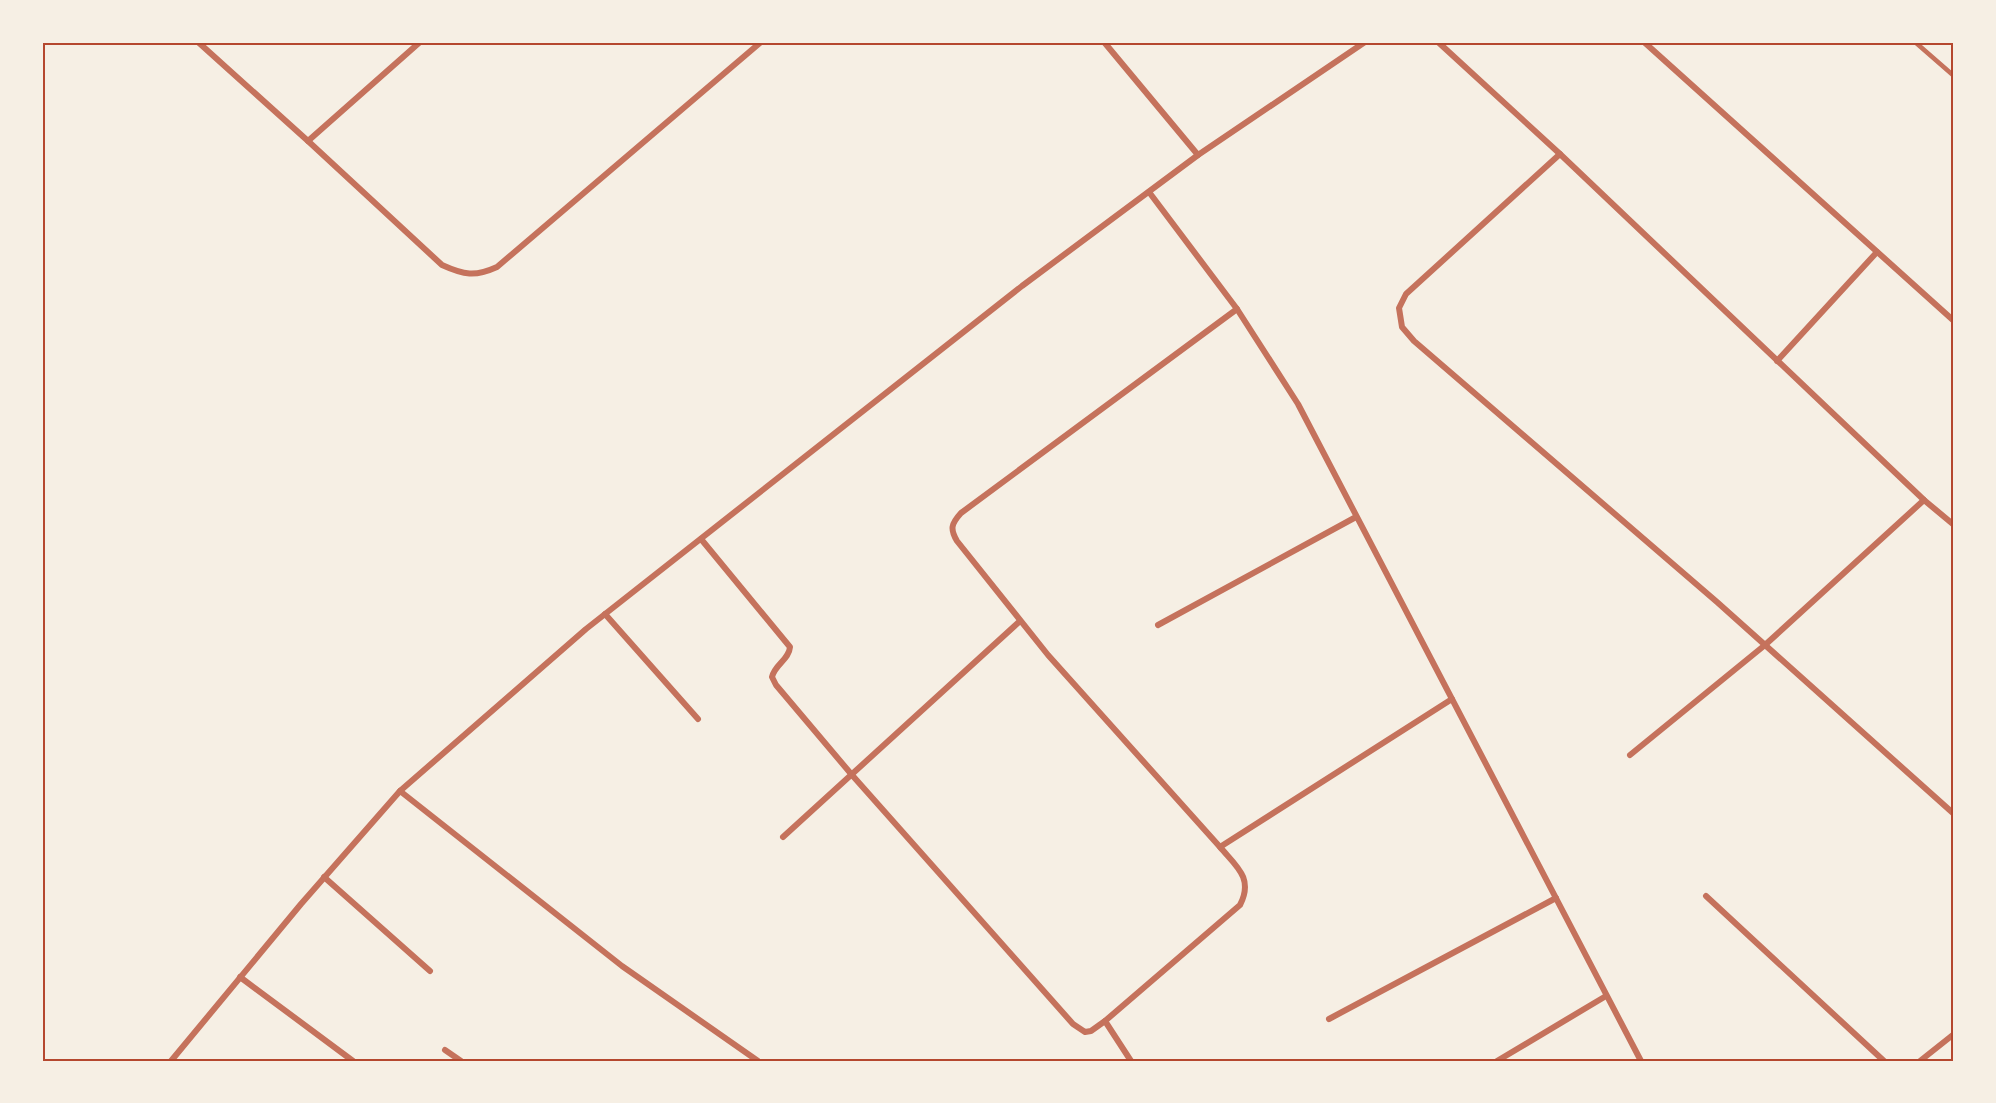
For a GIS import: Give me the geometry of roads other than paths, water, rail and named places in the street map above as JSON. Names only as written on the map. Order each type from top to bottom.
[{"type":"street","points":[[198,42],[442,265],[460,273],[481,274],[497,267],[761,42]]},
{"type":"street","points":[[308,141],[420,42]]},
{"type":"street","points":[[1104,42],[1198,154]]},
{"type":"street","points":[[171,1061],[324,877],[400,791],[604,614],[1022,286],[1198,154],[1365,42]]},
{"type":"street","points":[[1438,42],[1560,154],[1924,500],[1954,525]]},
{"type":"street","points":[[1644,42],[1954,321]]},
{"type":"street","points":[[1560,154],[1406,294],[1399,308],[1402,327],[1414,341],[1765,645],[1954,814]]},
{"type":"street","points":[[1149,192],[1237,309],[1298,404],[1641,1061]]},
{"type":"street","points":[[1778,361],[1877,252]]},
{"type":"street","points":[[701,539],[785,639],[789,652],[774,671],[772,677],[776,685],[852,775],[1073,1024],[1085,1032],[1090,1031],[1105,1021],[1240,905],[1246,894],[1246,882],[1241,872],[1220,847],[1020,621],[957,542],[951,532],[952,522],[961,513],[1237,309]]},
{"type":"street","points":[[1630,755],[1765,645],[1924,500]]},
{"type":"street","points":[[1158,625],[1356,517]]},
{"type":"street","points":[[604,614],[698,719]]},
{"type":"street","points":[[783,837],[1020,621]]},
{"type":"street","points":[[1220,847],[1452,699]]},
{"type":"street","points":[[400,791],[622,966],[758,1061]]},
{"type":"street","points":[[324,877],[430,971]]},
{"type":"street","points":[[1706,896],[1884,1061]]},
{"type":"street","points":[[1329,1019],[1556,898]]},
{"type":"street","points":[[240,977],[353,1061]]},
{"type":"street","points":[[1497,1061],[1606,996]]},
{"type":"street","points":[[1105,1021],[1131,1061]]},
{"type":"street","points":[[1920,1061],[1954,1034]]},
{"type":"street","points":[[445,1050],[461,1061]]},
{"type":"lane","points":[[1915,42],[1954,76]]}]
